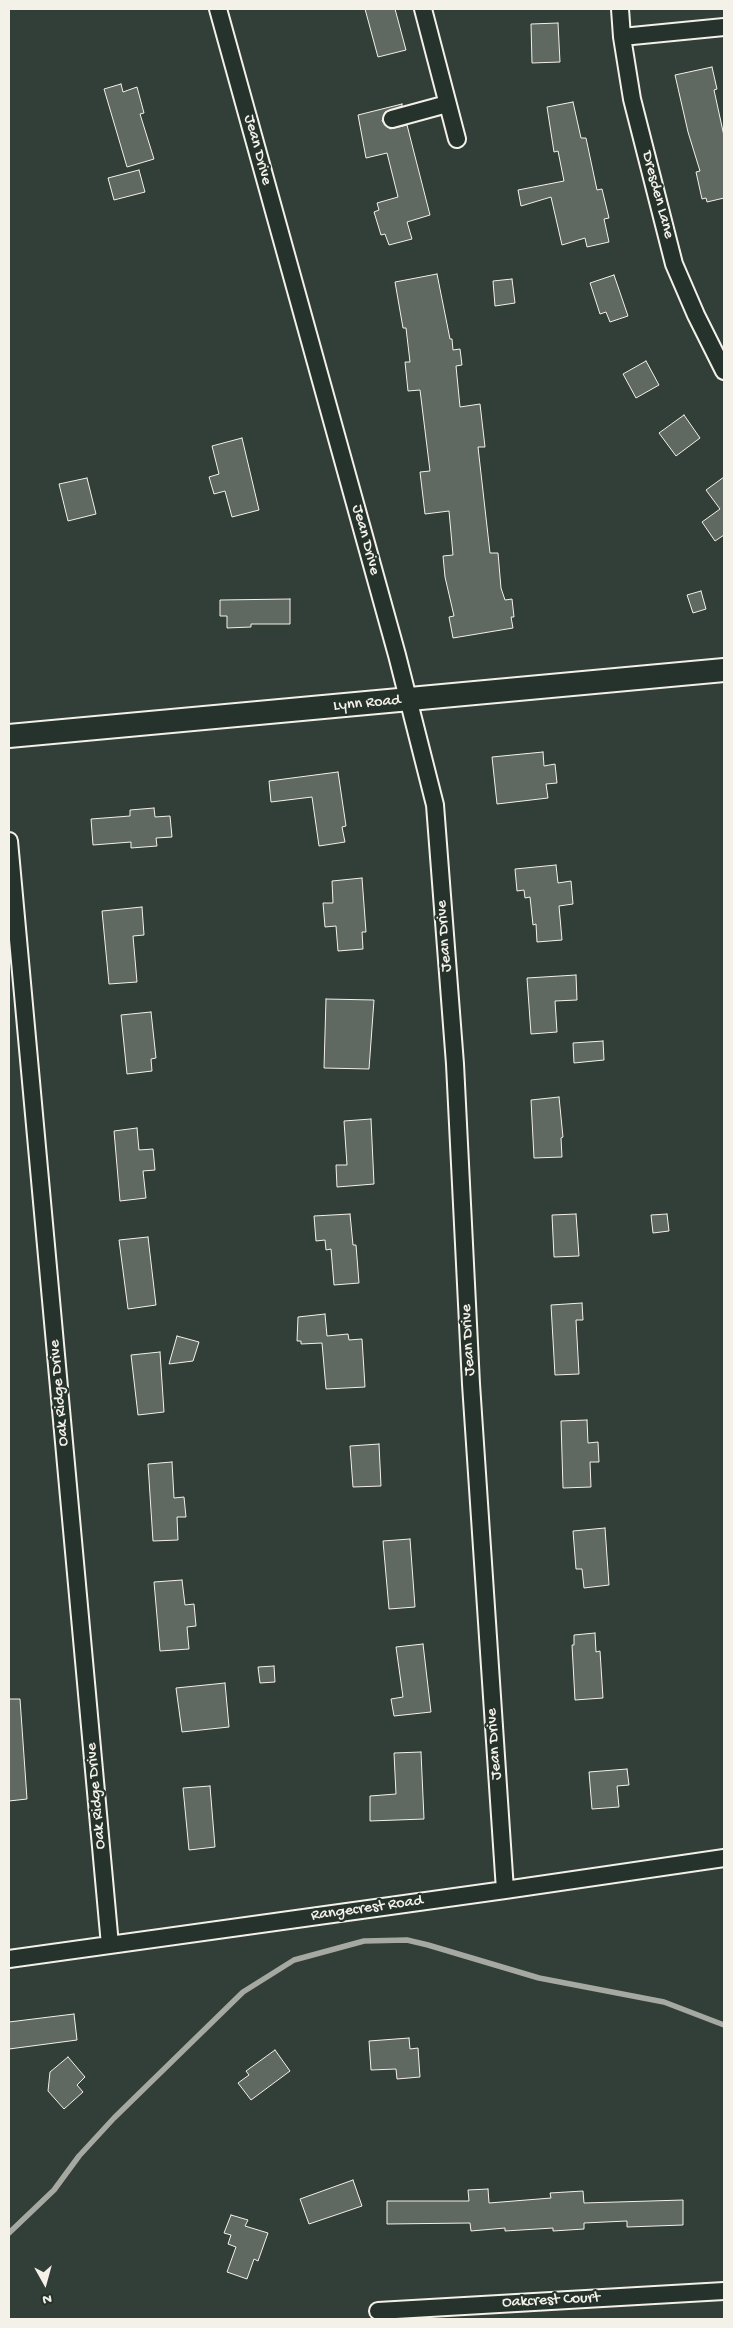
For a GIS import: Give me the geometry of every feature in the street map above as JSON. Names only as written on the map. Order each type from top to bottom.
[{"type":"main road","name":"Lynn Road","points":[[9,736],[408,701],[724,670]]},
{"type":"street","name":"Jean Drive","points":[[218,9],[435,805],[455,1064],[471,1393],[505,1890]]},
{"type":"street","points":[[423,9],[457,139]]},
{"type":"street","name":"Dresden Lane","points":[[620,9],[622,37],[632,99],[674,264],[696,315],[724,371]]},
{"type":"street","points":[[622,37],[724,27]]},
{"type":"street","points":[[392,119],[447,104]]},
{"type":"street","name":"Oak Ridge Drive","points":[[9,841],[110,1945]]},
{"type":"street","name":"Rangecrest Road","points":[[9,1959],[724,1858]]},
{"type":"street","name":"Oakcrest Court","points":[[378,2311],[724,2291]]},
{"type":"building","points":[[365,9],[395,9],[406,50],[378,57]]},
{"type":"building","points":[[558,23],[560,62],[532,63],[531,24]]},
{"type":"building","points":[[712,67],[717,89],[714,90],[724,136],[724,198],[707,202],[706,198],[702,199],[696,172],[700,171],[688,132],[675,75]]},
{"type":"building","points":[[121,84],[123,92],[137,87],[144,113],[140,114],[154,159],[127,167],[104,89]]},
{"type":"building","points":[[573,102],[581,138],[586,138],[597,190],[602,189],[609,218],[604,219],[609,242],[587,247],[585,238],[562,245],[551,197],[521,206],[518,190],[564,181],[558,151],[554,152],[547,107]]},
{"type":"building","points":[[402,104],[402,106],[385,112],[382,121],[390,129],[407,125],[430,215],[407,222],[412,239],[389,245],[385,234],[381,235],[374,212],[379,210],[377,203],[398,197],[387,153],[366,158],[358,115]]},
{"type":"building","points":[[139,170],[145,192],[114,200],[108,178]]},
{"type":"building","points":[[437,274],[453,350],[460,349],[462,365],[456,366],[460,407],[480,404],[485,447],[478,447],[490,553],[498,553],[501,588],[505,600],[512,599],[514,617],[511,617],[513,628],[453,638],[449,617],[454,616],[445,577],[443,556],[453,555],[449,511],[425,514],[420,472],[430,471],[420,390],[408,391],[405,362],[410,362],[406,328],[403,328],[395,282]]},
{"type":"building","points":[[614,275],[628,316],[610,322],[606,312],[600,314],[590,283]]},
{"type":"building","points":[[512,279],[515,303],[495,306],[493,281]]},
{"type":"building","points":[[646,361],[659,385],[636,398],[623,374]]},
{"type":"building","points":[[684,415],[700,438],[676,456],[659,433]]},
{"type":"building","points":[[242,438],[259,510],[232,517],[225,491],[214,494],[209,477],[219,474],[212,446]]},
{"type":"building","points":[[724,477],[724,535],[715,541],[702,522],[720,509],[706,490]]},
{"type":"building","points":[[87,478],[96,514],[68,521],[59,484]]},
{"type":"building","points":[[701,591],[706,609],[693,613],[687,595]]},
{"type":"building","points":[[290,599],[290,624],[251,624],[251,627],[227,628],[227,616],[220,616],[220,600]]},
{"type":"building","points":[[543,752],[544,766],[555,764],[557,783],[546,784],[548,798],[497,804],[492,757]]},
{"type":"building","points":[[338,772],[346,826],[342,827],[345,842],[319,846],[312,797],[271,802],[269,781]]},
{"type":"building","points":[[154,808],[155,817],[170,816],[172,837],[156,838],[157,846],[131,848],[131,842],[93,845],[91,819],[130,816],[130,810]]},
{"type":"building","points":[[556,865],[558,883],[571,881],[573,904],[559,906],[562,940],[537,942],[536,924],[533,925],[530,897],[525,898],[524,890],[517,891],[515,869]]},
{"type":"building","points":[[362,878],[366,932],[362,932],[363,949],[338,951],[336,926],[325,927],[323,903],[333,903],[332,881]]},
{"type":"building","points":[[142,907],[144,935],[133,936],[137,982],[109,984],[102,911]]},
{"type":"building","points":[[576,975],[577,1000],[555,1001],[557,1032],[531,1034],[527,978]]},
{"type":"building","points":[[326,999],[374,1000],[369,1069],[324,1068]]},
{"type":"building","points":[[151,1012],[156,1058],[151,1059],[152,1071],[127,1074],[121,1015]]},
{"type":"building","points":[[603,1041],[604,1060],[574,1063],[573,1043]]},
{"type":"building","points":[[559,1097],[563,1137],[561,1138],[562,1157],[534,1158],[531,1100]]},
{"type":"building","points":[[371,1119],[374,1184],[337,1187],[336,1165],[347,1165],[344,1121]]},
{"type":"building","points":[[137,1128],[139,1150],[153,1149],[155,1170],[143,1171],[146,1198],[120,1201],[114,1131]]},
{"type":"building","points":[[350,1214],[353,1245],[356,1245],[359,1283],[334,1285],[331,1249],[326,1250],[325,1240],[316,1241],[314,1216]]},
{"type":"building","points":[[576,1214],[579,1256],[554,1257],[552,1215]]},
{"type":"building","points":[[667,1214],[669,1231],[653,1233],[651,1215]]},
{"type":"building","points":[[148,1237],[156,1305],[128,1309],[119,1240]]},
{"type":"building","points":[[582,1303],[583,1320],[576,1320],[579,1374],[555,1375],[551,1305]]},
{"type":"building","points":[[325,1314],[327,1336],[348,1334],[349,1340],[362,1339],[365,1387],[326,1389],[322,1343],[301,1344],[301,1341],[297,1341],[298,1317]]},
{"type":"building","points":[[177,1336],[199,1342],[193,1361],[169,1364]]},
{"type":"building","points":[[160,1352],[164,1412],[138,1415],[131,1355]]},
{"type":"building","points":[[587,1420],[588,1443],[598,1442],[599,1462],[590,1462],[591,1487],[563,1488],[561,1421]]},
{"type":"building","points":[[379,1444],[381,1486],[353,1487],[350,1446]]},
{"type":"building","points":[[172,1462],[174,1498],[184,1497],[186,1517],[177,1517],[178,1540],[153,1541],[148,1464]]},
{"type":"building","points":[[605,1528],[609,1585],[584,1588],[582,1569],[576,1569],[573,1531]]},
{"type":"building","points":[[410,1539],[415,1607],[389,1609],[383,1541]]},
{"type":"building","points":[[182,1580],[185,1605],[194,1604],[196,1626],[187,1627],[189,1649],[160,1651],[154,1582]]},
{"type":"building","points":[[595,1633],[596,1652],[600,1651],[603,1698],[575,1700],[572,1645],[574,1645],[574,1635]]},
{"type":"building","points":[[423,1644],[431,1712],[394,1716],[391,1699],[403,1697],[396,1647]]},
{"type":"building","points":[[274,1666],[275,1682],[260,1683],[258,1667]]},
{"type":"building","points":[[225,1683],[229,1727],[182,1732],[176,1688]]},
{"type":"building","points":[[9,1699],[20,1699],[27,1799],[9,1801]]},
{"type":"building","points":[[421,1752],[424,1819],[370,1821],[370,1796],[396,1794],[394,1753]]},
{"type":"building","points":[[627,1769],[629,1785],[617,1786],[619,1807],[592,1809],[589,1772]]},
{"type":"building","points":[[210,1786],[215,1847],[189,1850],[183,1788]]},
{"type":"building","points":[[74,2014],[77,2040],[9,2049],[9,2022]]},
{"type":"building","points":[[409,2038],[410,2049],[418,2048],[420,2077],[397,2079],[396,2069],[371,2070],[369,2041]]},
{"type":"building","points":[[275,2050],[290,2071],[251,2100],[238,2083],[249,2075],[246,2071]]},
{"type":"building","points":[[68,2057],[85,2077],[77,2085],[83,2092],[64,2109],[48,2091],[50,2072]]},
{"type":"building","points":[[353,2180],[362,2206],[309,2224],[300,2199]]},
{"type":"building","points":[[488,2189],[489,2203],[551,2198],[550,2193],[583,2191],[584,2203],[683,2200],[683,2225],[627,2227],[627,2221],[584,2223],[584,2229],[553,2231],[553,2228],[505,2231],[505,2228],[471,2231],[470,2223],[387,2224],[387,2201],[469,2201],[468,2190]]},
{"type":"building","points":[[231,2215],[248,2220],[245,2226],[268,2233],[258,2261],[254,2259],[247,2279],[227,2272],[236,2247],[228,2244],[231,2235],[224,2233]]},
{"type":"waterway","points":[[9,2233],[54,2190],[79,2156],[114,2118],[243,1992],[294,1960],[364,1941],[407,1940],[539,1978],[664,2002],[724,2025]]}]
